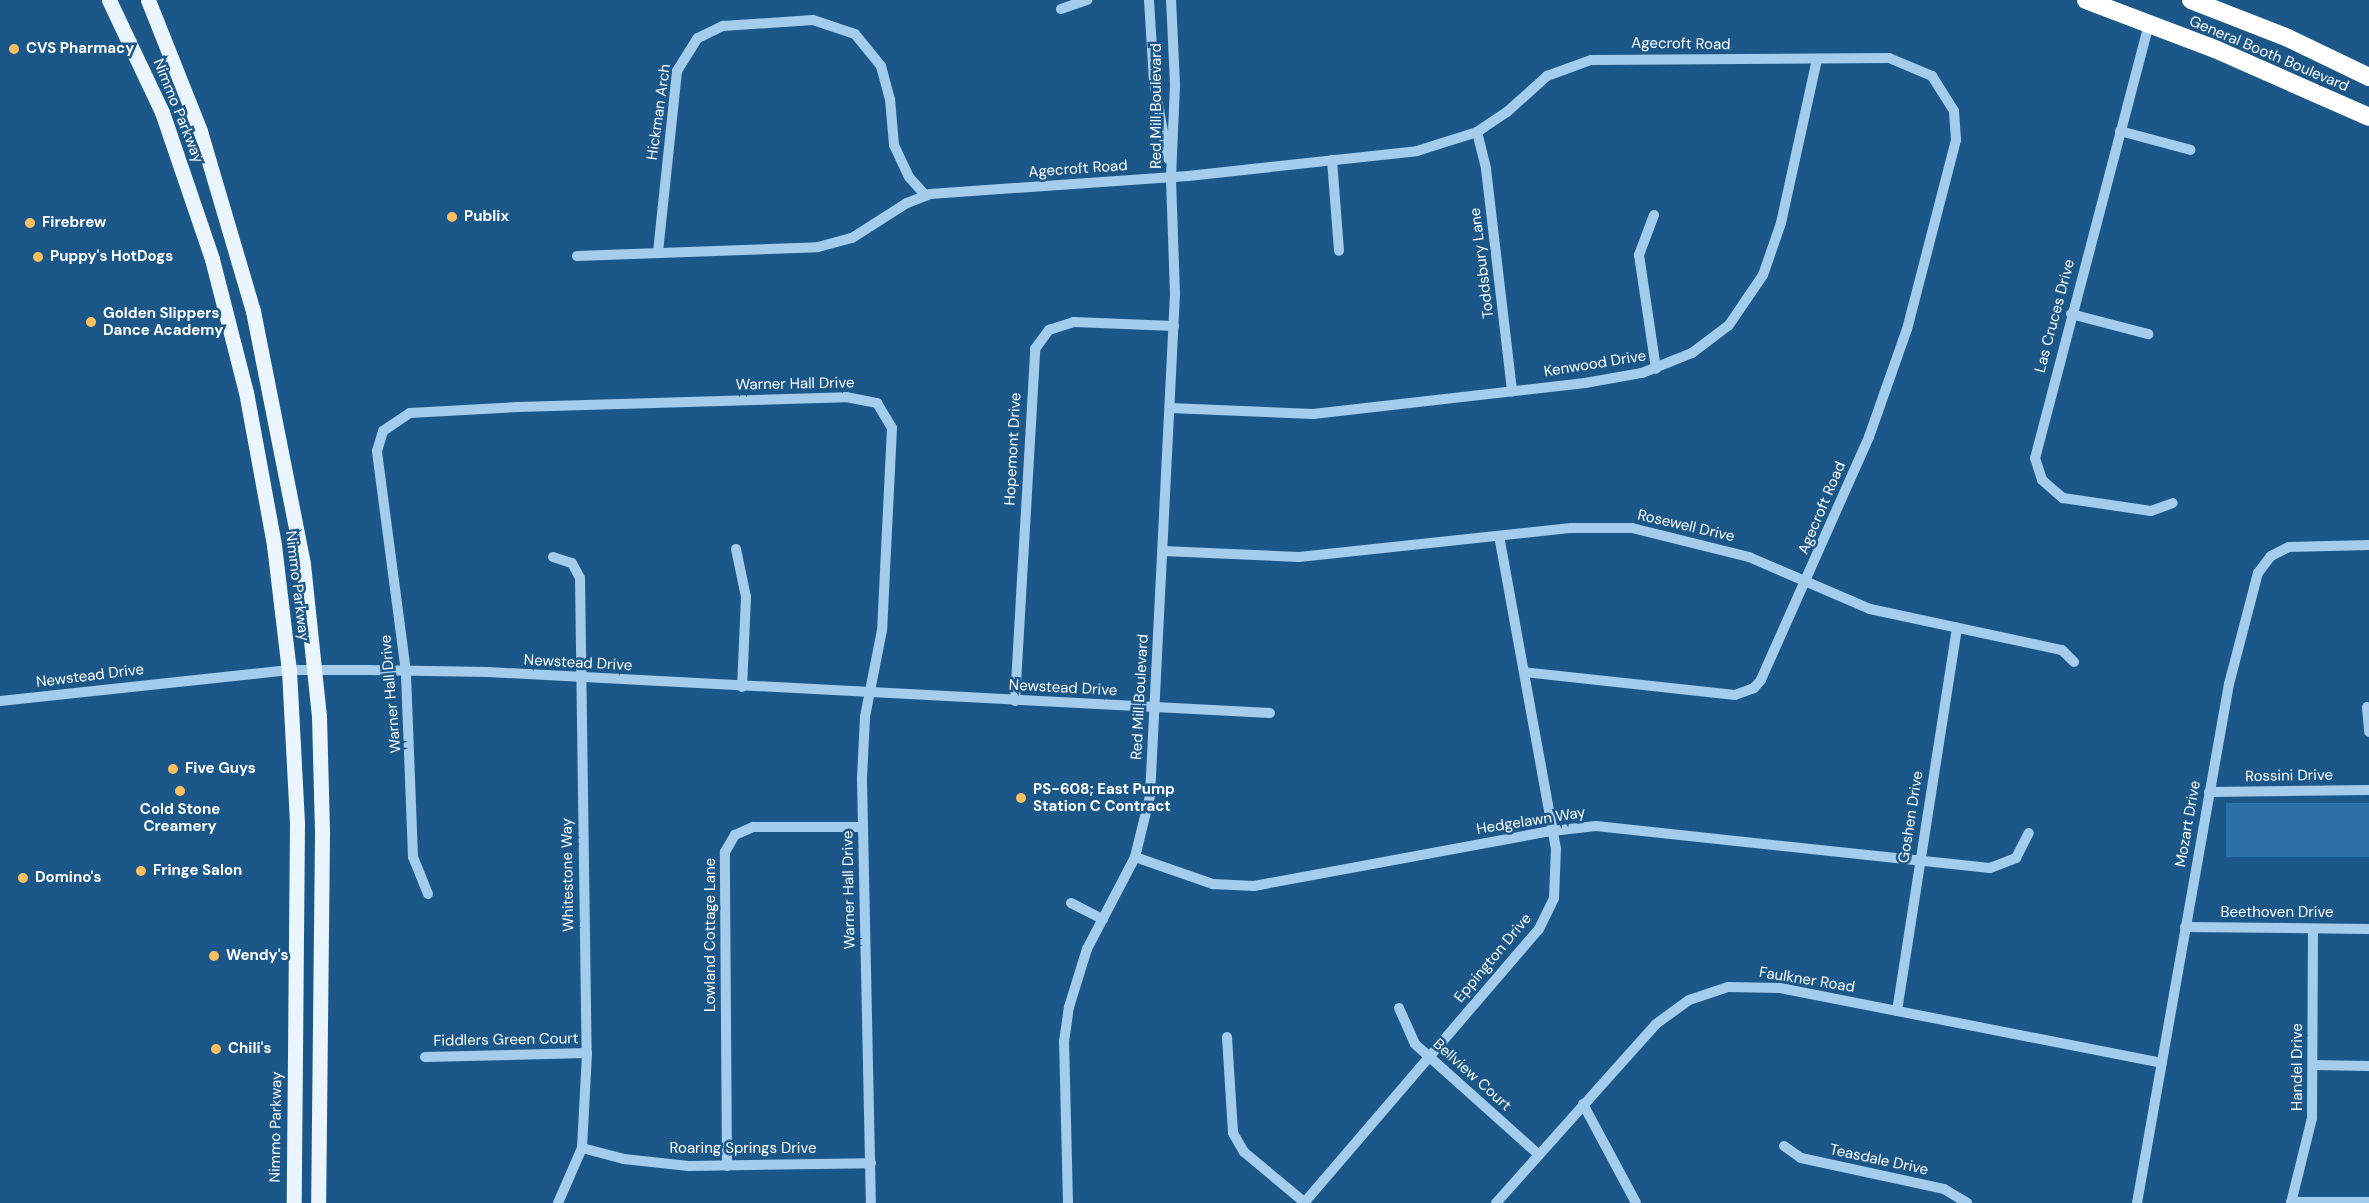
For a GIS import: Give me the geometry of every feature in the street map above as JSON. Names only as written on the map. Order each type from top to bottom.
[{"type":"highway","name":"General Booth Boulevard","points":[[2086,0],[2149,24],[2369,117]]},
{"type":"highway","name":"General Booth Boulevard","points":[[2191,0],[2280,34],[2369,77]]},
{"type":"main road","name":"Nimmo Parkway","points":[[109,0],[162,112],[218,281],[264,483],[289,670],[297,824],[294,1203]]},
{"type":"main road","name":"Nimmo Parkway","points":[[148,0],[200,132],[253,311],[291,494],[315,671],[322,845],[318,1203]]},
{"type":"street","points":[[1061,9],[1087,0]]},
{"type":"street","name":"Red Mill Boulevard","points":[[1149,0],[1154,82],[1171,177]]},
{"type":"street","name":"Red Mill Boulevard","points":[[1068,1203],[1064,1042],[1077,978],[1103,919],[1135,857],[1150,796],[1174,326],[1171,177],[1175,84],[1171,0]]},
{"type":"street","name":"Hickman Arch","points":[[658,252],[677,71],[698,38],[723,26],[813,20],[855,34],[881,66],[890,99],[894,145],[909,177],[925,195]]},
{"type":"street","name":"Las Cruces Drive","points":[[2149,24],[2036,446],[2042,480],[2054,494],[2074,501],[2151,511],[2173,502]]},
{"type":"street","name":"Agecroft Road","points":[[577,256],[836,244],[865,232],[925,195],[1171,177],[1417,151],[1477,132],[1507,112],[1547,76],[1580,62],[1616,58],[1889,58],[1919,68],[1932,76],[1948,97],[1957,133],[1894,371],[1807,581],[1766,672],[1745,693],[1705,693],[1524,672]]},
{"type":"street","name":"Kenwood Drive","points":[[1170,408],[1313,414],[1585,383],[1656,369],[1713,340],[1754,295],[1780,223],[1817,59]]},
{"type":"street","points":[[2120,131],[2191,150]]},
{"type":"street","name":"Toddsbury Lane","points":[[1477,132],[1486,169],[1512,391]]},
{"type":"street","points":[[1332,160],[1339,251]]},
{"type":"street","points":[[1654,215],[1644,234],[1639,255],[1656,369]]},
{"type":"street","points":[[2071,314],[2148,334]]},
{"type":"street","name":"Hopemont Drive","points":[[1015,701],[1035,349],[1049,330],[1074,322],[1174,326]]},
{"type":"street","name":"Warner Hall Drive","points":[[428,894],[413,857],[406,672],[377,451],[383,430],[400,417],[518,407],[846,397],[877,403],[892,428],[882,630],[869,693],[862,828],[872,1203]]},
{"type":"street","name":"Rosewell Drive","points":[[1163,550],[1299,557],[1572,528],[1632,528],[1711,544],[1807,581],[1870,609],[2062,650],[2074,662]]},
{"type":"street","name":"Eppington Drive","points":[[1304,1203],[1548,914],[1557,880],[1552,831],[1498,536]]},
{"type":"street","name":"Mozart Drive","points":[[2137,1203],[2209,792],[2246,610],[2264,563],[2278,551],[2296,546],[2369,545]]},
{"type":"street","points":[[736,549],[746,597],[742,687]]},
{"type":"street","name":"Whitestone Way","points":[[553,557],[572,563],[580,578],[587,1053],[582,1148],[558,1203]]},
{"type":"street","name":"Goshen Drive","points":[[1897,1011],[1957,628]]},
{"type":"street","name":"Newstead Drive","points":[[0,701],[289,670],[580,678],[1270,713]]},
{"type":"street","points":[[2367,708],[2369,732]]},
{"type":"street","name":"Rossini Drive","points":[[2209,792],[2369,790]]},
{"type":"street","name":"Lowland Cottage Lane","points":[[727,1166],[725,852],[735,835],[753,826],[862,828]]},
{"type":"street","name":"Hedgelawn Way","points":[[1135,857],[1213,884],[1254,886],[1552,831],[1596,826],[1996,868],[2016,858],[2029,833]]},
{"type":"street","points":[[1071,903],[1103,919]]},
{"type":"street","name":"Beethoven Drive","points":[[2185,927],[2369,928]]},
{"type":"street","name":"Handel Drive","points":[[2291,1202],[2309,1139],[2313,1065],[2313,929]]},
{"type":"street","name":"Faulkner Road","points":[[1496,1203],[1656,1024],[1689,1000],[1728,987],[1780,988],[2162,1063]]},
{"type":"street","name":"Bellview Court","points":[[1400,1008],[1407,1034],[1539,1155]]},
{"type":"street","points":[[1227,1037],[1230,1123],[1235,1138],[1244,1152],[1304,1203]]},
{"type":"street","name":"Fiddlers Green Court","points":[[424,1057],[587,1053]]},
{"type":"street","points":[[2313,1065],[2369,1066]]},
{"type":"street","points":[[1583,1104],[1636,1203]]},
{"type":"street","name":"Teasdale Drive","points":[[1784,1146],[1801,1158],[1944,1189],[1968,1203]]},
{"type":"street","name":"Roaring Springs Drive","points":[[582,1148],[653,1163],[727,1166],[871,1163]]},
{"type":"street","points":[[2291,1202],[2369,1202]]},
{"type":"shaded area","points":[[2226,803],[2369,803],[2369,857],[2226,857]]},
{"type":"place","name":"CVS Pharmacy","points":[[14,49]]},
{"type":"place","name":"Publix","points":[[452,217]]},
{"type":"place","name":"Firebrew","points":[[30,223]]},
{"type":"place","name":"Puppy's HotDogs","points":[[38,257]]},
{"type":"place","name":"Golden Slippers Dance Academy","points":[[91,322]]},
{"type":"place","name":"Five Guys","points":[[173,769]]},
{"type":"place","name":"Cold Stone Creamery","points":[[180,791]]},
{"type":"place","name":"PS-608; East Pump Station C Contract","points":[[1021,798]]},
{"type":"place","name":"Fringe Salon","points":[[141,871]]},
{"type":"place","name":"Domino's","points":[[23,878]]},
{"type":"place","name":"Wendy's","points":[[214,956]]},
{"type":"place","name":"Chili's","points":[[216,1049]]}]
